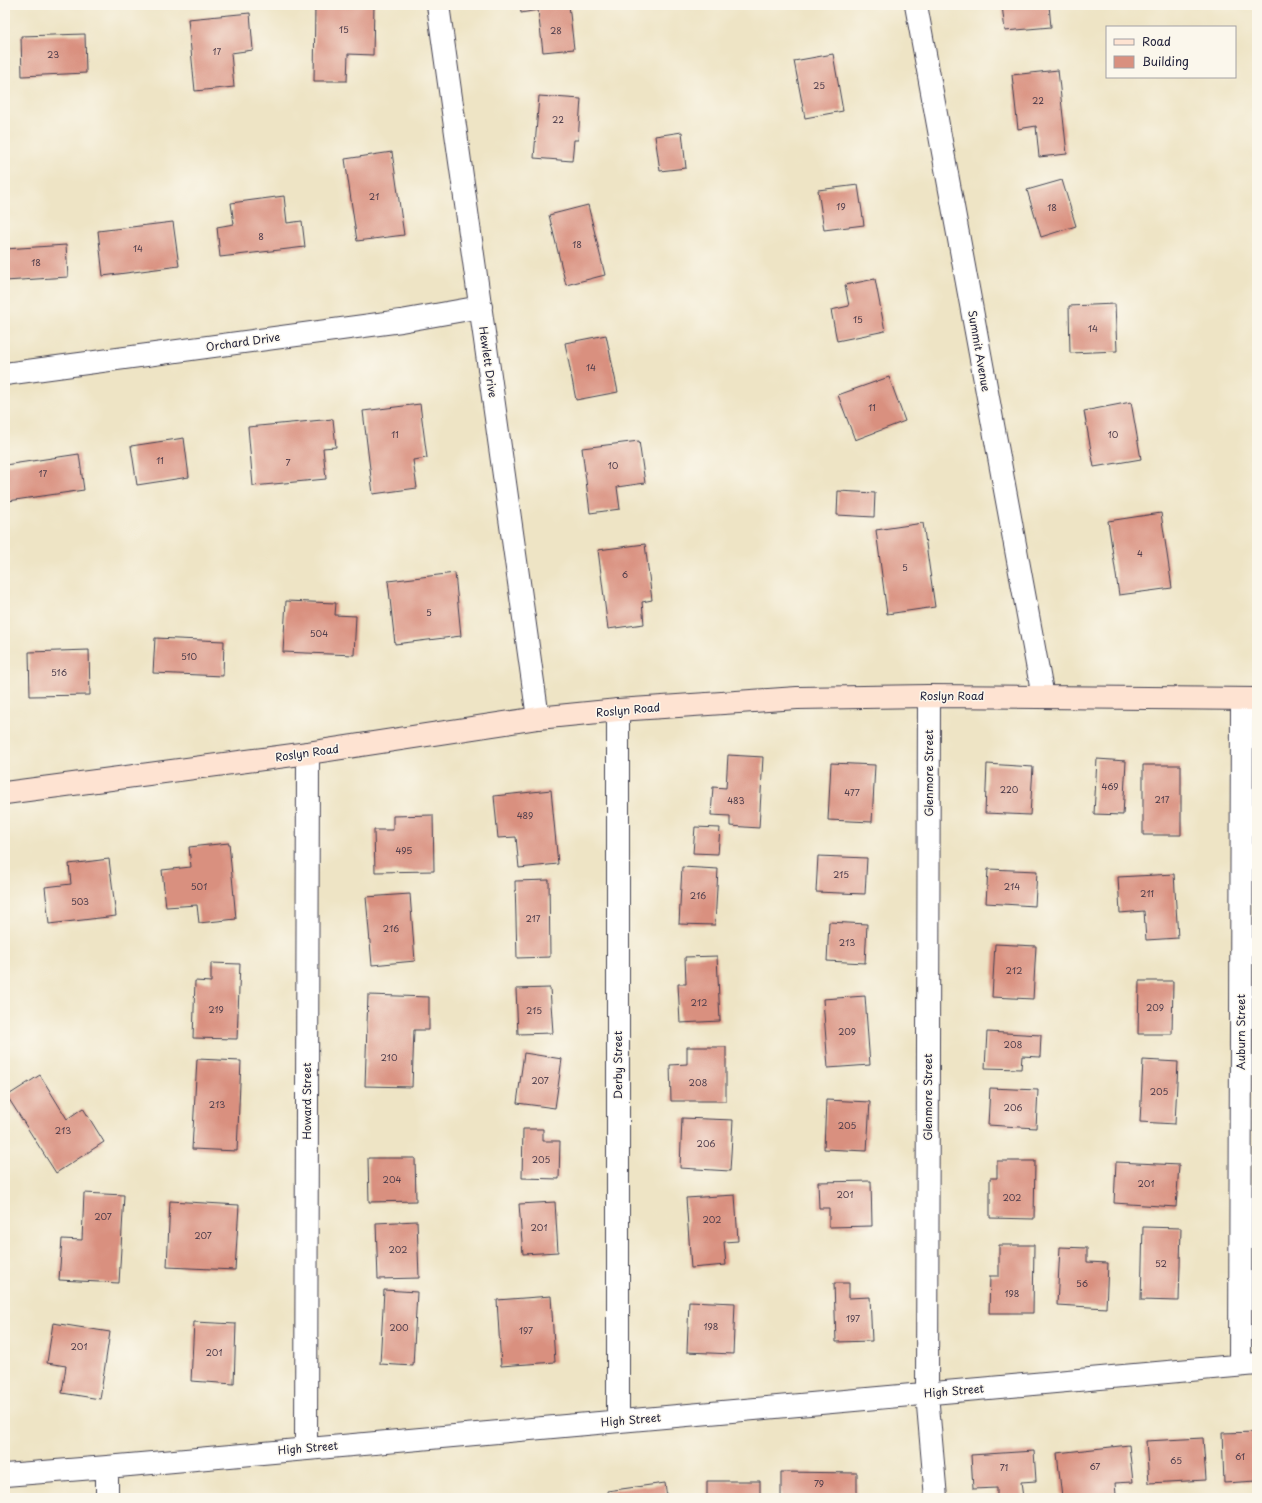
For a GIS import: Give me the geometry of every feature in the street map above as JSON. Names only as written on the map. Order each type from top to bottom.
[{"type":"main road","name":"Roslyn Road","points":[[5,793],[308,753],[538,718],[618,710],[796,698],[1043,696],[1249,700]]},
{"type":"street","name":"Hewlett Drive","points":[[438,5],[538,718]]},
{"type":"street","name":"Summit Avenue","points":[[916,5],[1043,696]]},
{"type":"street","name":"Orchard Drive","points":[[5,374],[401,321],[481,307]]},
{"type":"street","name":"Glenmore Street","points":[[929,696],[927,1394],[936,1498]]},
{"type":"street","name":"Auburn Street","points":[[1249,700],[1249,1364]]},
{"type":"street","name":"Derby Street","points":[[618,710],[618,1421]]},
{"type":"street","name":"Howard Street","points":[[306,1448],[308,753]]},
{"type":"street","name":"High Street","points":[[5,1475],[927,1394],[1249,1364]]},
{"type":"street","points":[[107,1467],[107,1498]]},
{"type":"building","points":[[315,5],[374,5],[373,55],[348,54],[347,81],[314,81]]},
{"type":"building","points":[[520,5],[569,5],[574,49],[543,52],[538,10],[521,13]]},
{"type":"building","points":[[1002,5],[1049,5],[1051,27],[1005,31]]},
{"type":"building","points":[[250,13],[253,50],[231,53],[234,87],[195,91],[188,19]]},
{"type":"building","points":[[85,34],[86,73],[22,76],[21,36]]},
{"type":"building","points":[[833,54],[843,111],[805,118],[794,61]]},
{"type":"building","points":[[1058,70],[1067,154],[1039,157],[1036,126],[1018,129],[1012,75]]},
{"type":"building","points":[[539,96],[581,99],[578,140],[574,140],[572,161],[534,158]]},
{"type":"building","points":[[682,132],[686,168],[660,171],[655,136]]},
{"type":"building","points":[[392,152],[404,235],[357,241],[345,159]]},
{"type":"building","points":[[1062,180],[1076,226],[1041,237],[1027,190]]},
{"type":"building","points":[[858,185],[864,225],[824,230],[818,190]]},
{"type":"building","points":[[284,196],[287,223],[302,221],[305,247],[220,257],[217,227],[234,224],[231,203]]},
{"type":"building","points":[[588,205],[605,275],[566,285],[549,215]]},
{"type":"building","points":[[173,222],[179,266],[103,276],[98,231]]},
{"type":"building","points":[[66,245],[68,277],[5,281],[5,249]]},
{"type":"building","points":[[875,279],[885,331],[837,341],[831,310],[849,306],[845,285]]},
{"type":"building","points":[[1115,304],[1117,351],[1070,353],[1069,306]]},
{"type":"building","points":[[606,335],[618,392],[576,400],[565,343]]},
{"type":"building","points":[[889,377],[905,421],[855,440],[838,395]]},
{"type":"building","points":[[1131,402],[1141,459],[1094,467],[1084,411]]},
{"type":"building","points":[[420,404],[427,458],[413,460],[417,488],[373,494],[363,411]]},
{"type":"building","points":[[333,419],[336,447],[323,448],[326,479],[253,486],[248,427]]},
{"type":"building","points":[[184,438],[189,477],[137,485],[131,446]]},
{"type":"building","points":[[639,441],[645,483],[617,487],[620,509],[590,513],[582,448]]},
{"type":"building","points":[[79,454],[84,490],[8,501],[5,482],[5,465]]},
{"type":"building","points":[[838,491],[875,493],[874,517],[837,515]]},
{"type":"building","points":[[1161,513],[1172,588],[1119,595],[1108,521]]},
{"type":"building","points":[[923,523],[935,607],[887,614],[876,530]]},
{"type":"building","points":[[645,544],[652,600],[642,602],[644,624],[608,629],[598,550]]},
{"type":"building","points":[[455,573],[461,636],[395,644],[388,581]]},
{"type":"building","points":[[286,601],[336,603],[335,615],[356,616],[354,655],[283,652]]},
{"type":"building","points":[[155,638],[224,641],[223,676],[153,673]]},
{"type":"building","points":[[89,650],[90,695],[30,696],[29,652]]},
{"type":"building","points":[[728,755],[763,757],[759,828],[730,826],[730,816],[711,815],[713,787],[726,788]]},
{"type":"building","points":[[1097,759],[1126,761],[1123,815],[1094,814]]},
{"type":"building","points":[[831,763],[875,765],[872,822],[828,820]]},
{"type":"building","points":[[987,764],[1033,767],[1030,815],[985,813]]},
{"type":"building","points":[[1143,765],[1181,765],[1181,835],[1143,835]]},
{"type":"building","points":[[551,790],[558,864],[519,868],[516,837],[498,838],[494,796]]},
{"type":"building","points":[[433,815],[434,871],[375,872],[374,830],[393,830],[393,816]]},
{"type":"building","points":[[695,827],[720,828],[718,854],[693,853]]},
{"type":"building","points":[[229,843],[236,919],[199,923],[197,905],[166,907],[162,870],[191,867],[189,847]]},
{"type":"building","points":[[818,856],[867,858],[865,894],[816,892]]},
{"type":"building","points":[[109,859],[116,916],[49,924],[45,887],[71,884],[69,864]]},
{"type":"building","points":[[682,867],[718,869],[715,925],[679,924]]},
{"type":"building","points":[[988,869],[1037,871],[1035,906],[986,903]]},
{"type":"building","points":[[1174,874],[1178,938],[1146,940],[1144,911],[1120,913],[1118,877]]},
{"type":"building","points":[[549,880],[550,957],[517,958],[515,881]]},
{"type":"building","points":[[410,894],[415,961],[372,965],[366,897]]},
{"type":"building","points":[[829,922],[867,924],[865,963],[827,961]]},
{"type":"building","points":[[995,944],[1036,946],[1033,999],[992,997]]},
{"type":"building","points":[[717,956],[720,1021],[680,1023],[678,984],[686,984],[685,957]]},
{"type":"building","points":[[211,963],[240,964],[237,1039],[193,1038],[195,981],[211,982]]},
{"type":"building","points":[[1139,981],[1173,981],[1172,1034],[1138,1034]]},
{"type":"building","points":[[550,988],[553,1033],[518,1034],[516,989]]},
{"type":"building","points":[[368,995],[429,997],[429,1030],[414,1030],[412,1087],[365,1086]]},
{"type":"building","points":[[865,996],[870,1065],[828,1068],[823,999]]},
{"type":"building","points":[[987,1032],[1041,1035],[1040,1057],[1022,1056],[1021,1069],[985,1068]]},
{"type":"building","points":[[687,1047],[726,1047],[726,1101],[671,1101],[670,1065],[687,1064]]},
{"type":"building","points":[[524,1053],[562,1059],[555,1108],[517,1103]]},
{"type":"building","points":[[197,1059],[241,1061],[237,1151],[192,1149]]},
{"type":"building","points":[[1143,1060],[1178,1062],[1175,1124],[1140,1122]]},
{"type":"building","points":[[40,1075],[67,1119],[83,1108],[104,1142],[56,1173],[7,1096]]},
{"type":"building","points":[[990,1088],[1038,1090],[1036,1128],[988,1125]]},
{"type":"building","points":[[826,1100],[870,1102],[867,1151],[824,1149]]},
{"type":"building","points":[[682,1118],[733,1120],[730,1171],[680,1168]]},
{"type":"building","points":[[523,1129],[543,1129],[543,1141],[560,1141],[559,1179],[522,1178]]},
{"type":"building","points":[[368,1158],[415,1158],[416,1201],[369,1202]]},
{"type":"building","points":[[997,1161],[1035,1161],[1034,1219],[990,1218],[990,1178],[997,1178]]},
{"type":"building","points":[[1116,1162],[1179,1165],[1176,1207],[1114,1203]]},
{"type":"building","points":[[871,1181],[872,1226],[829,1227],[829,1208],[819,1208],[818,1182]]},
{"type":"building","points":[[84,1193],[124,1195],[119,1283],[59,1280],[62,1239],[82,1240]]},
{"type":"building","points":[[735,1195],[738,1241],[724,1242],[726,1265],[691,1268],[686,1198]]},
{"type":"building","points":[[170,1201],[239,1205],[235,1270],[167,1267]]},
{"type":"building","points":[[555,1202],[558,1252],[523,1254],[519,1204]]},
{"type":"building","points":[[417,1221],[419,1278],[378,1279],[376,1223]]},
{"type":"building","points":[[1143,1227],[1181,1228],[1179,1301],[1141,1300]]},
{"type":"building","points":[[999,1245],[1034,1245],[1033,1313],[989,1313],[990,1276],[999,1276]]},
{"type":"building","points":[[1060,1247],[1087,1248],[1087,1262],[1108,1263],[1106,1308],[1057,1305]]},
{"type":"building","points":[[834,1283],[849,1283],[849,1298],[870,1297],[872,1341],[836,1342]]},
{"type":"building","points":[[384,1290],[417,1292],[413,1366],[380,1364]]},
{"type":"building","points":[[551,1296],[555,1362],[501,1366],[497,1300]]},
{"type":"building","points":[[689,1301],[735,1303],[733,1354],[687,1352]]},
{"type":"building","points":[[194,1322],[236,1324],[234,1384],[191,1381]]},
{"type":"building","points":[[53,1323],[110,1332],[100,1399],[62,1393],[66,1366],[47,1363]]},
{"type":"building","points":[[1257,1432],[1257,1481],[1224,1483],[1222,1433]]},
{"type":"building","points":[[1203,1438],[1206,1480],[1149,1483],[1146,1441]]},
{"type":"building","points":[[1129,1445],[1133,1482],[1115,1483],[1116,1495],[1088,1498],[1062,1498],[1057,1453]]},
{"type":"building","points":[[1034,1451],[1036,1481],[1021,1482],[1023,1498],[997,1498],[997,1488],[973,1489],[971,1455]]},
{"type":"building","points":[[781,1472],[857,1473],[857,1496],[833,1496],[833,1498],[781,1498]]},
{"type":"building","points":[[707,1481],[760,1481],[760,1498],[707,1498]]},
{"type":"building","points":[[665,1483],[667,1498],[608,1498],[607,1491]]}]
